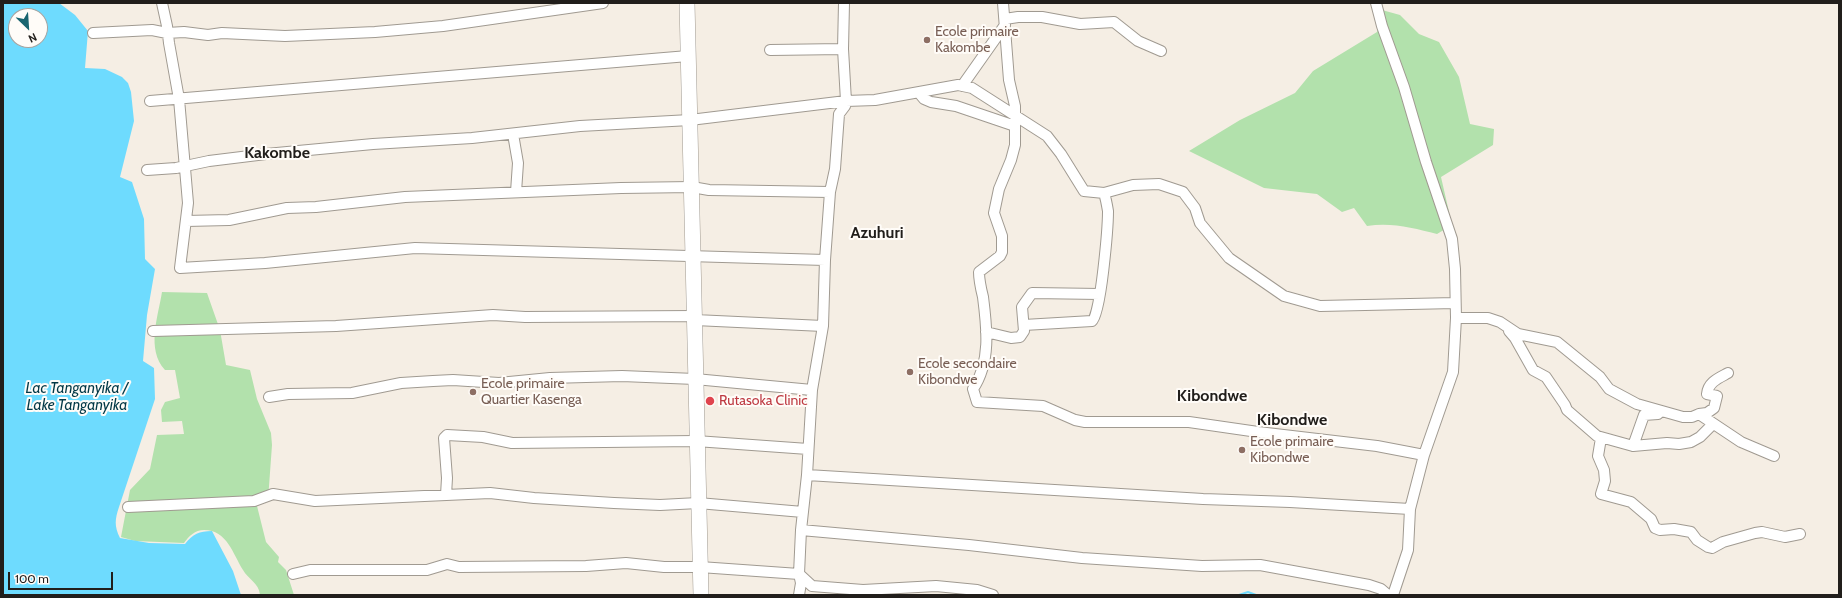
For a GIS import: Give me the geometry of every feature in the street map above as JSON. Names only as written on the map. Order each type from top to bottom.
[{"type":"highway","points":[[687,3],[695,318],[696,441],[701,595]]},
{"type":"street","points":[[162,3],[179,99],[188,203],[180,268],[265,263],[414,248],[825,260]]},
{"type":"street","points":[[93,33],[152,30],[167,33],[184,32],[208,35],[222,32],[285,36],[375,32],[443,26],[603,3]]},
{"type":"street","points":[[799,595],[801,583],[798,574],[807,475],[812,390],[823,326],[825,260],[830,192],[835,169],[839,114],[845,106],[846,101],[843,49],[844,3]]},
{"type":"street","points":[[1004,3],[1009,80],[1016,121],[1015,145],[1011,160],[999,189],[994,214],[1002,236],[1002,252],[1000,256],[978,272],[986,332],[986,358],[982,372],[973,389],[977,402],[1043,406],[1075,420],[1085,422],[1189,422],[1377,446],[1424,455]]},
{"type":"street","points":[[1376,3],[1382,26],[1404,87],[1426,162],[1452,239],[1456,269],[1456,318],[1453,372],[1424,455],[1410,510],[1408,550],[1393,595]]},
{"type":"street","points":[[962,86],[1005,22],[1018,17],[1042,18],[1080,24],[1114,22],[1138,41],[1161,51]]},
{"type":"street","points":[[770,50],[843,49]]},
{"type":"street","points":[[150,102],[688,56]]},
{"type":"street","points":[[147,170],[266,154],[513,134],[595,125],[690,120],[846,101],[875,100],[919,93],[948,86],[962,86],[972,88],[1016,121],[1047,136],[1061,154],[1084,191],[1104,193],[1133,185],[1159,184],[1183,192],[1195,208],[1200,222],[1229,258],[1284,296],[1320,306],[1455,303]]},
{"type":"street","points":[[919,93],[924,99],[931,102],[956,106],[1016,121]]},
{"type":"street","points":[[513,134],[518,163],[516,192]]},
{"type":"street","points":[[186,221],[229,220],[287,208],[316,207],[376,200],[516,192],[692,187],[710,190],[830,192]]},
{"type":"street","points":[[1024,325],[1094,320],[1099,305],[1108,212],[1104,193]]},
{"type":"street","points":[[986,332],[1015,339],[1022,335],[1024,325],[1022,307],[1027,297],[1032,293],[1100,294]]},
{"type":"street","points":[[153,331],[336,326],[493,315],[525,317],[695,318],[823,326]]},
{"type":"street","points":[[1456,318],[1488,318],[1500,322],[1518,334],[1557,342],[1600,377],[1609,390],[1637,404],[1683,417],[1692,418],[1699,414],[1707,413],[1714,408],[1717,396],[1707,394],[1707,390],[1714,381],[1728,372]]},
{"type":"street","points":[[1500,322],[1515,338],[1533,370],[1546,377],[1567,410],[1590,432],[1601,438],[1632,446],[1667,443],[1679,444],[1691,442],[1700,437],[1713,424]]},
{"type":"street","points":[[270,396],[288,394],[352,393],[401,383],[453,380],[499,383],[550,378],[622,376],[695,379],[812,390]]},
{"type":"street","points":[[1632,446],[1644,414],[1668,412]]},
{"type":"street","points":[[1699,414],[1741,442],[1774,456]]},
{"type":"street","points":[[446,495],[447,478],[444,438],[447,436],[483,437],[512,443],[696,441],[808,449]]},
{"type":"street","points":[[1601,438],[1598,456],[1604,470],[1605,481],[1601,494],[1631,502],[1651,519],[1655,528],[1660,530],[1674,529],[1691,532],[1697,540],[1712,548],[1723,542],[1755,533],[1762,532],[1785,537],[1800,534]]},
{"type":"street","points":[[807,475],[1410,510]]},
{"type":"street","points":[[128,506],[254,501],[273,494],[315,501],[490,493],[534,498],[614,503],[660,505],[698,503],[803,512]]},
{"type":"street","points":[[801,530],[969,545],[1082,558],[1202,566],[1260,565],[1369,585],[1381,589],[1388,595]]},
{"type":"street","points":[[293,574],[310,570],[427,570],[447,564],[459,567],[586,566],[626,563],[664,567],[700,566],[798,574],[812,586],[863,590],[936,586],[977,590],[993,595]]},
{"type":"green space","points":[[1382,10],[1400,15],[1419,34],[1439,42],[1459,77],[1470,124],[1494,129],[1493,145],[1441,177],[1452,225],[1437,234],[1394,225],[1367,226],[1354,208],[1342,212],[1317,194],[1264,188],[1189,151],[1240,120],[1295,93],[1313,71],[1377,32]]},
{"type":"green space","points":[[162,292],[207,293],[220,330],[226,365],[250,370],[257,399],[271,433],[272,445],[268,500],[256,502],[266,542],[279,557],[278,562],[286,570],[294,595],[260,595],[258,587],[245,573],[224,538],[212,531],[204,530],[195,532],[184,543],[135,541],[121,537],[130,490],[150,469],[157,435],[184,434],[182,421],[162,422],[161,410],[165,402],[180,398],[175,370],[165,370],[159,362],[156,352],[156,322]]},
{"type":"water","name":"Lac Tanganyika / Lake Tanganyika","points":[[3,3],[59,3],[75,15],[88,31],[85,68],[105,69],[122,77],[128,83],[131,92],[134,121],[120,177],[132,182],[144,219],[145,259],[155,269],[147,315],[143,361],[154,368],[155,399],[118,511],[116,522],[120,538],[149,543],[185,544],[197,534],[212,531],[233,571],[241,595],[3,595]]},
{"type":"waterway","points":[[1239,595],[1248,592],[1256,595]]},
{"type":"place","name":"Ecole primaire Kakombe","points":[[927,40]]},
{"type":"place","name":"Ecole secondaire Kibondwe","points":[[910,372]]},
{"type":"place","name":"Ecole primaire Quartier Kasenga","points":[[473,392]]},
{"type":"place","name":"Rutasoka Clinic","points":[[710,401]]},
{"type":"place","name":"Ecole primaire Kibondwe","points":[[1242,450]]},
{"type":"district","name":"Kakombe","points":[[277,153]]},
{"type":"district","name":"Azuhuri","points":[[877,233]]},
{"type":"district","name":"Kibondwe","points":[[1212,396]]},
{"type":"district","name":"Kibondwe","points":[[1292,420]]}]
